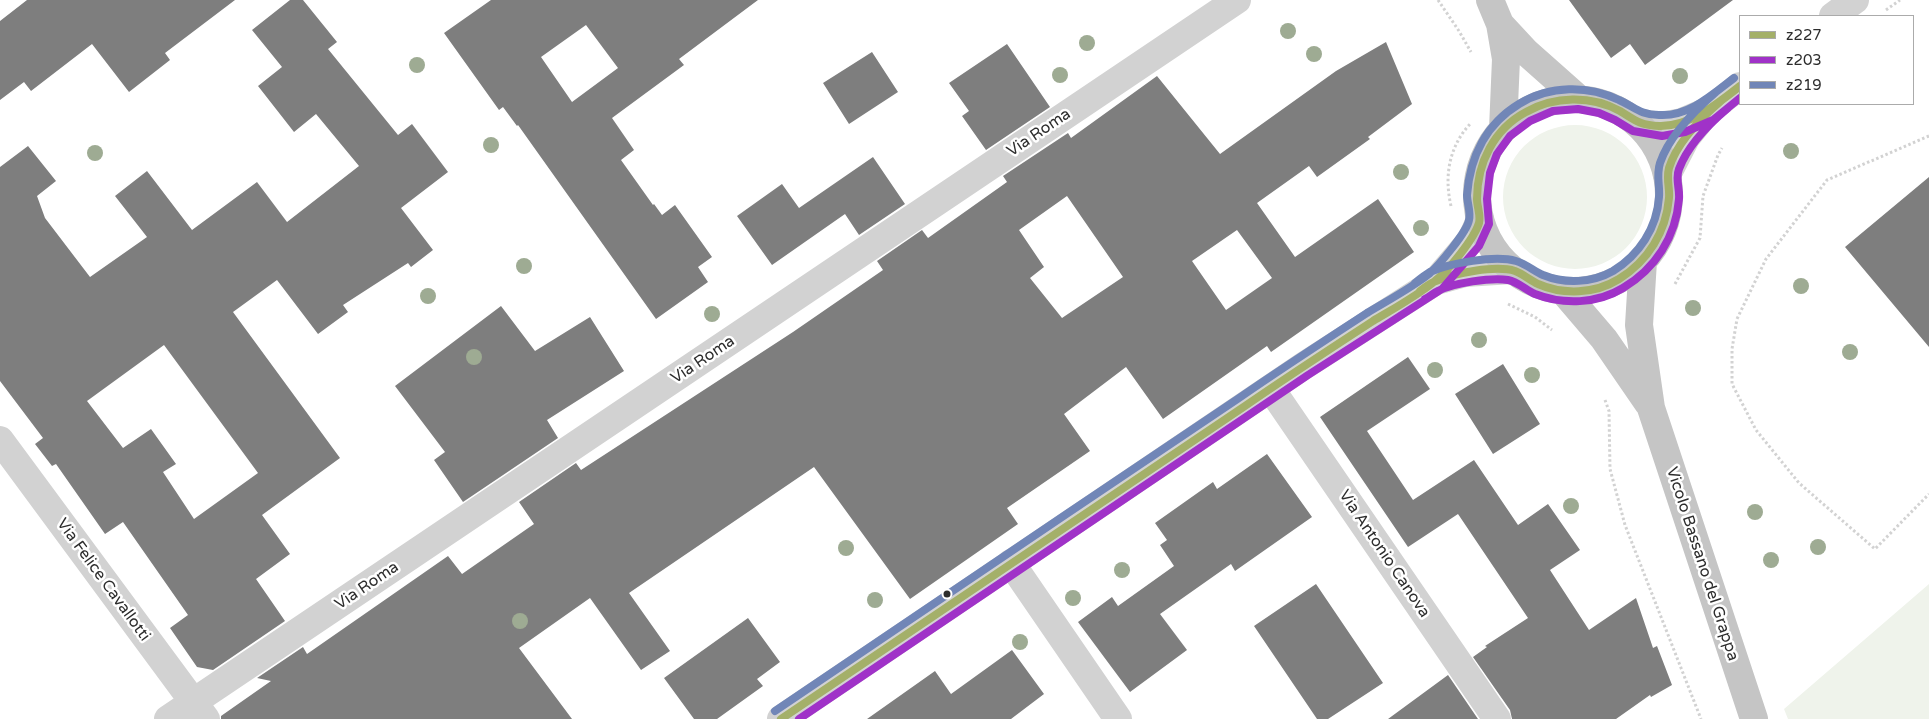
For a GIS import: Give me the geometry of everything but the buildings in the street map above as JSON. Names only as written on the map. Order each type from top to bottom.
[{"type":"main road","points":[[1495,12],[1526,52],[1579,98]]},
{"type":"main road","points":[[1495,12],[1506,59],[1503,129]]},
{"type":"main road","points":[[1579,98],[1602,103],[1620,111],[1636,122],[1650,137],[1661,156],[1667,174],[1669,197],[1666,222],[1657,243],[1643,261],[1615,282],[1598,288],[1564,291],[1543,286],[1512,270],[1499,257],[1488,239],[1480,220],[1477,198],[1480,170],[1488,149],[1503,129],[1525,112],[1551,101],[1579,98]]},
{"type":"main road","name":"Vicolo Bassano del Grappa","points":[[1643,261],[1639,326],[1651,408],[1754,719]]},
{"type":"main road","name":"Vicolo Bassano del Grappa","points":[[1564,291],[1604,338],[1651,408]]},
{"type":"street","name":"Via Roma","points":[[168,719],[200,711],[1237,0]]},
{"type":"street","points":[[1834,15],[1855,0]]},
{"type":"street","points":[[1667,174],[1686,138],[1708,111],[1739,87]]},
{"type":"street","points":[[1636,122],[1661,126],[1682,122],[1708,111]]},
{"type":"street","points":[[781,719],[1271,389],[1436,281],[1470,240],[1480,220]]},
{"type":"street","points":[[1436,281],[1465,273],[1512,270]]},
{"type":"street","name":"Via Antonio Canova","points":[[1271,389],[1497,719]]},
{"type":"street","name":"Via Felice Cavallotti","points":[[0,440],[200,711]]},
{"type":"street","points":[[1011,563],[1118,719]]},
{"type":"path","points":[[1885,11],[1900,0]]},
{"type":"path","points":[[1929,136],[1827,180],[1766,259],[1737,320],[1732,349],[1732,384],[1756,430],[1799,483],[1876,549],[1929,494]]},
{"type":"path","points":[[1673,289],[1700,238],[1703,196],[1718,155],[1726,142]]},
{"type":"path","points":[[1603,395],[1608,411],[1610,469],[1624,525],[1701,719]]},
{"type":"shaded area","points":[[1575,125],[1603,130],[1626,146],[1642,169],[1647,197],[1642,225],[1626,248],[1603,264],[1575,269],[1547,264],[1524,248],[1508,225],[1503,197],[1508,169],[1524,146],[1547,130]]},
{"type":"shaded area","points":[[1929,584],[1929,719],[1788,719],[1784,709]]},
{"type":"transit line","name":"z219","points":[[775,711],[1287,366],[1429,274],[1452,248],[1467,225],[1469,217],[1467,195],[1469,181],[1476,155],[1482,143],[1497,121],[1519,104],[1543,93],[1569,89],[1607,95],[1647,114],[1670,115],[1699,104],[1734,78]]},
{"type":"transit line","name":"z227","points":[[781,719],[1277,384],[1428,287],[1447,270],[1476,230],[1479,223],[1478,186],[1484,160],[1496,138],[1515,119],[1548,103],[1560,100],[1585,100],[1609,106],[1647,124],[1670,125],[1692,119],[1739,87]]},
{"type":"transit line","name":"z219","points":[[1415,283],[1430,272],[1460,263],[1485,259],[1516,261],[1543,275],[1569,281],[1596,278],[1613,271],[1638,249],[1645,240],[1655,219],[1658,208],[1659,168],[1669,143],[1699,107],[1716,92]]},
{"type":"transit line","name":"z203","points":[[799,719],[1308,375],[1442,289],[1479,246],[1489,224],[1487,199],[1490,173],[1497,154],[1510,136],[1530,121],[1553,111],[1578,109],[1599,113],[1633,131],[1662,136],[1685,132],[1713,120],[1739,99]]},
{"type":"transit line","name":"z227","points":[[1420,291],[1444,278],[1486,269],[1515,271],[1548,288],[1568,291],[1600,288],[1619,279],[1639,264],[1660,234],[1669,198],[1669,168],[1678,149],[1698,123],[1722,100]]},
{"type":"transit line","name":"z203","points":[[1425,299],[1453,285],[1492,279],[1512,281],[1546,298],[1568,301],[1591,300],[1623,288],[1645,271],[1662,251],[1677,213],[1679,195],[1677,176],[1683,160],[1700,136],[1728,108]]}]
